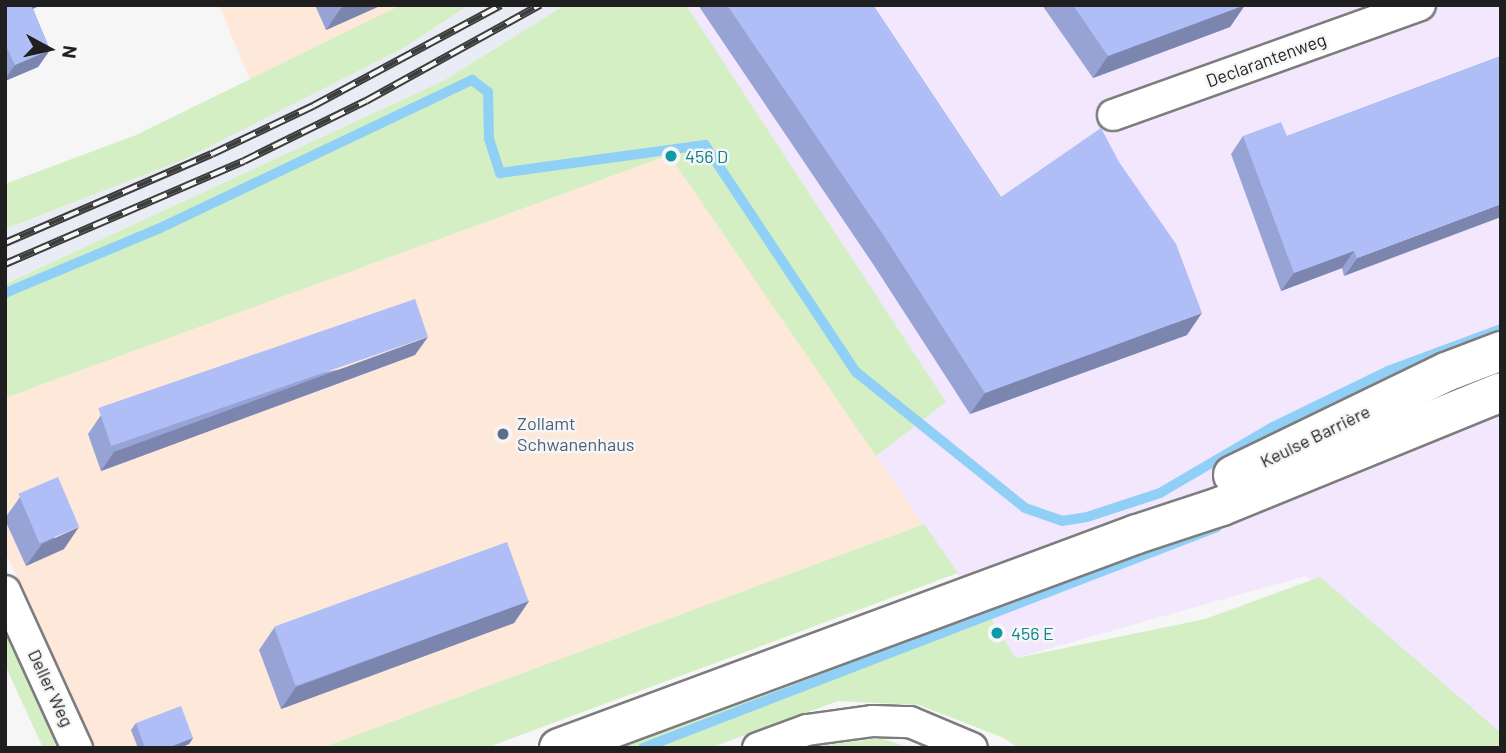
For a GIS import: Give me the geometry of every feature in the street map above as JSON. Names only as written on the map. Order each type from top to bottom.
[{"type":"main road","name":"Keulse Barrière","points":[[1137,534],[1203,490],[1446,372],[1501,351]]},
{"type":"main road","name":"Keulse Barrière","points":[[559,748],[1137,534],[1222,506],[1501,392]]},
{"type":"street","name":"Declarantenweg","points":[[1113,115],[1420,5]]},
{"type":"street","name":"Deller Weg","points":[[5,591],[77,748]]},
{"type":"street","points":[[758,748],[807,730],[873,720],[910,722],[972,748]]},
{"type":"shaded area","points":[[219,5],[401,5],[250,80]]},
{"type":"shaded area","points":[[469,5],[565,5],[443,81],[5,284],[5,229],[183,160],[402,49]]},
{"type":"shaded area","points":[[686,5],[1501,5],[1501,748],[1469,748],[1305,576],[1016,658],[876,456],[945,401]]},
{"type":"shaded area","points":[[669,155],[924,524],[321,748],[96,748],[5,551],[5,398]]},
{"type":"green space","points":[[401,5],[469,5],[402,49],[183,160],[5,229],[5,184],[136,135]]},
{"type":"green space","points":[[565,5],[686,5],[946,402],[876,456],[669,155],[5,398],[5,284],[443,81]]},
{"type":"green space","points":[[924,524],[958,573],[486,748],[321,748]]},
{"type":"green space","points":[[1320,577],[1501,733],[1501,748],[1018,748],[1004,738],[919,705],[838,701],[710,748],[612,748],[986,611],[1016,658],[1205,619]]},
{"type":"green space","points":[[5,623],[66,748],[43,748],[5,665]]},
{"type":"green space","points":[[880,738],[911,748],[805,748]]},
{"type":"building","points":[[5,5],[31,5],[50,50],[15,65],[5,44]]},
{"type":"building","points":[[727,5],[873,5],[1001,197],[1101,128],[1119,162],[1176,244],[1202,313],[985,393],[888,242]]},
{"type":"building","points":[[1073,5],[1245,5],[1108,56]]},
{"type":"building","points":[[1501,56],[1501,204],[1357,258],[1354,251],[1294,273],[1243,136],[1281,122],[1287,136]]},
{"type":"building","points":[[415,299],[428,337],[111,446],[98,408]]},
{"type":"building","points":[[58,477],[79,527],[40,544],[18,494]]},
{"type":"building","points":[[507,542],[529,601],[296,686],[274,627]]},
{"type":"building","points":[[181,706],[193,738],[167,748],[145,748],[136,723]]},
{"type":"waterway","points":[[5,293],[158,229],[472,80],[488,92],[489,139],[500,173],[705,145],[856,372],[1025,508],[1062,521],[1087,517],[1160,493],[1273,427],[1388,371],[1501,329]]},
{"type":"waterway","points":[[643,748],[1217,527]]},
{"type":"railway","points":[[5,243],[212,154],[313,106],[501,5]]},
{"type":"railway","points":[[5,264],[244,161],[366,101],[540,5]]},
{"type":"place","name":"456 D","points":[[671,156]]},
{"type":"place","name":"Zollamt Schwanenhaus","points":[[503,434]]},
{"type":"place","name":"456 E","points":[[997,633]]}]
